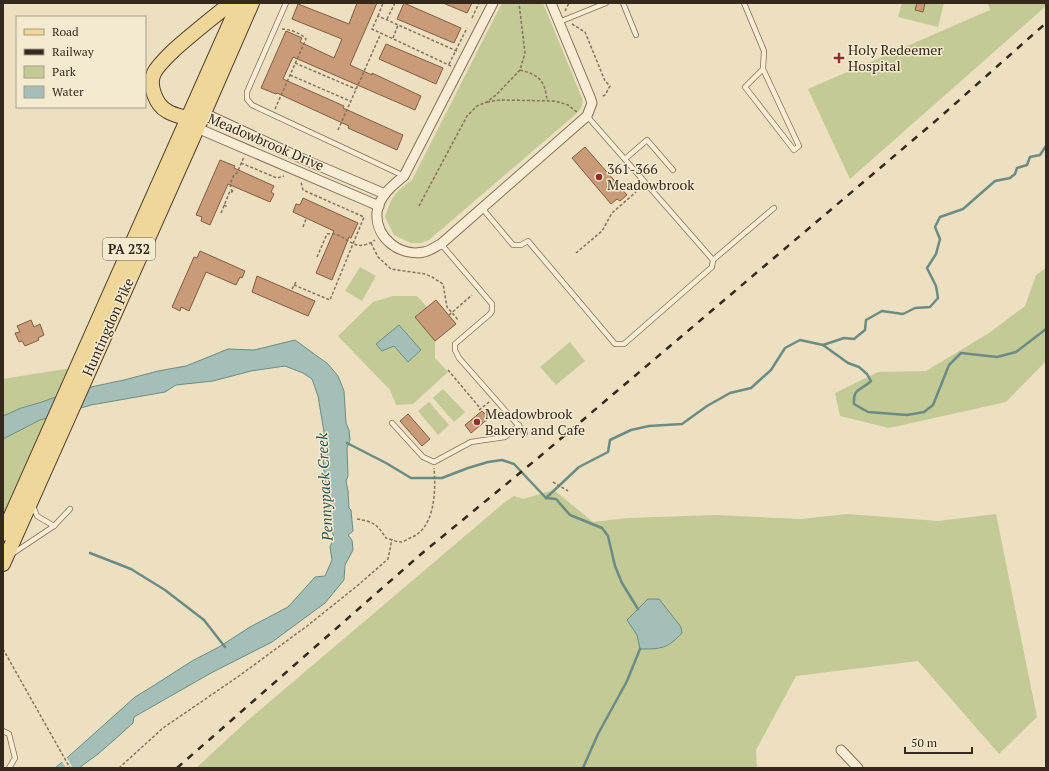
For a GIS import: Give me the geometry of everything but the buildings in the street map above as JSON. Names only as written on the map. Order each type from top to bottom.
[{"type":"main road","points":[[192,123],[166,111],[160,106],[153,92],[153,76],[159,66],[182,43],[231,3]]},
{"type":"main road","name":"Huntingdon Pike","points":[[4,561],[88,373],[192,123],[239,3]]},
{"type":"main road","name":"Huntingdon Pike","points":[[3,534],[71,380],[192,123],[204,113],[252,3]]},
{"type":"street","points":[[494,3],[404,176],[385,194],[379,206],[377,212],[378,226],[384,237],[394,247],[406,252],[424,252],[441,244],[587,116],[592,103],[551,3]]},
{"type":"street","name":"Meadowbrook Drive","points":[[204,113],[303,159],[385,194]]},
{"type":"street","name":"Meadowbrook Drive","points":[[192,123],[379,206]]},
{"type":"street","points":[[841,750],[858,768]]},
{"type":"lane","points":[[286,3],[247,92],[247,99],[252,105],[404,176]]},
{"type":"lane","points":[[559,22],[606,3]]},
{"type":"lane","points":[[623,3],[636,35]]},
{"type":"lane","points":[[744,3],[764,51],[763,69],[799,146],[794,150],[745,86],[763,69]]},
{"type":"lane","points":[[587,116],[714,260]]},
{"type":"lane","points":[[625,159],[647,140],[673,170]]},
{"type":"lane","points":[[482,208],[512,245],[521,245],[528,241],[615,344],[624,344],[712,267],[714,260],[774,208]]},
{"type":"lane","points":[[441,244],[492,304],[490,314],[455,344],[455,350],[459,358],[526,433]]},
{"type":"lane","points":[[392,424],[423,457],[434,462],[471,442],[505,437],[519,425]]},
{"type":"lane","points":[[31,500],[37,516],[54,526]]},
{"type":"lane","points":[[4,561],[54,526],[70,509]]},
{"type":"lane","points":[[3,731],[9,734],[15,758],[8,768]]},
{"type":"path","points":[[383,3],[372,29],[452,66]]},
{"type":"path","points":[[387,20],[395,3]]},
{"type":"path","points":[[472,18],[480,3]]},
{"type":"path","points":[[487,102],[520,70],[525,53],[519,3]]},
{"type":"path","points":[[565,11],[569,3]]},
{"type":"path","points":[[378,16],[459,52]]},
{"type":"path","points":[[571,24],[585,32],[605,81],[610,86],[605,95],[601,97]]},
{"type":"path","points":[[392,39],[398,25]]},
{"type":"path","points":[[448,64],[467,28]]},
{"type":"path","points":[[273,115],[306,39],[303,36],[287,29],[275,30]]},
{"type":"path","points":[[338,130],[381,34]]},
{"type":"path","points":[[295,63],[356,89]]},
{"type":"path","points":[[520,70],[534,74],[542,80],[547,101]]},
{"type":"path","points":[[290,75],[350,101]]},
{"type":"path","points":[[419,206],[467,116],[477,106],[487,102],[500,100],[547,101],[563,103],[577,112]]},
{"type":"path","points":[[232,192],[230,184],[234,175],[237,173],[245,154]]},
{"type":"path","points":[[241,163],[277,178],[288,175]]},
{"type":"path","points":[[294,285],[330,300],[364,218],[303,190],[301,180]]},
{"type":"path","points":[[220,213],[230,191],[232,192],[234,188]]},
{"type":"path","points":[[576,253],[602,230],[612,213],[636,192]]},
{"type":"path","points":[[224,205],[228,206]]},
{"type":"path","points":[[303,227],[306,219]]},
{"type":"path","points":[[317,257],[327,234],[333,233],[348,239],[353,244],[360,246],[371,243],[375,240]]},
{"type":"path","points":[[371,243],[378,257],[391,269],[425,274],[443,284],[447,307],[459,322]]},
{"type":"path","points":[[292,289],[296,282]]},
{"type":"path","points":[[449,315],[472,295]]},
{"type":"path","points":[[448,370],[480,409],[489,402]]},
{"type":"path","points":[[357,519],[366,520],[378,526],[386,538],[401,542],[415,536],[425,527],[432,508],[435,486],[434,467]]},
{"type":"path","points":[[553,482],[568,491]]},
{"type":"path","points":[[119,768],[163,728],[239,676],[307,626],[388,560],[392,539]]},
{"type":"path","points":[[3,649],[70,768]]},
{"type":"green space","points":[[502,3],[543,3],[582,98],[583,101],[581,108],[576,114],[429,240],[421,243],[411,243],[394,235],[385,217],[387,210],[394,196],[401,188],[412,180]]},
{"type":"green space","points":[[902,3],[944,3],[938,27],[898,17]]},
{"type":"green space","points":[[988,3],[1046,3],[1046,6],[850,179],[808,89],[990,10]]},
{"type":"green space","points":[[360,267],[376,276],[362,301],[345,291]]},
{"type":"green space","points":[[1046,268],[1046,361],[1006,402],[889,428],[840,416],[835,393],[878,372],[926,371],[989,333],[1025,306],[1036,275]]},
{"type":"green space","points":[[393,296],[417,296],[427,307],[436,300],[456,323],[435,341],[435,358],[448,372],[413,404],[396,405],[390,390],[338,336],[373,302]]},
{"type":"green space","points":[[570,342],[585,361],[556,385],[540,367]]},
{"type":"green space","points":[[77,367],[65,394],[3,416],[3,379]]},
{"type":"green space","points":[[443,389],[465,412],[454,422],[433,398]]},
{"type":"green space","points":[[429,402],[449,425],[438,435],[418,411]]},
{"type":"green space","points":[[55,416],[3,534],[3,439],[40,420]]},
{"type":"green space","points":[[554,490],[593,522],[627,518],[715,515],[800,519],[847,514],[938,521],[996,514],[1037,717],[999,754],[918,661],[796,676],[756,750],[757,768],[196,768],[247,721],[505,502],[514,496],[523,499]]},
{"type":"water","points":[[399,325],[421,350],[408,362],[394,346],[382,351],[376,344]]},
{"type":"water","name":"Pennypack Creek","points":[[295,340],[328,364],[338,376],[344,391],[346,423],[349,430],[350,440],[347,448],[348,476],[346,481],[353,531],[348,535],[352,540],[353,550],[345,565],[344,580],[325,603],[272,642],[211,673],[134,717],[133,723],[98,754],[79,768],[55,768],[135,697],[192,661],[288,607],[315,577],[325,576],[332,560],[330,547],[334,537],[328,519],[330,515],[324,496],[325,481],[323,459],[325,438],[318,396],[312,379],[303,373],[285,366],[251,371],[213,381],[176,385],[165,392],[91,405],[40,420],[3,439],[3,416],[21,408],[72,391],[186,366],[228,349],[254,350]]},
{"type":"water","points":[[648,599],[659,599],[681,627],[682,633],[668,645],[663,647],[640,649],[637,635],[627,620]]},
{"type":"pier","points":[[66,756],[73,768],[66,768],[61,760]]},
{"type":"waterway","points":[[823,345],[844,338],[854,339],[865,330],[866,320],[882,311],[903,314],[915,308],[930,307],[938,298],[936,286],[927,268],[936,254],[940,239],[935,227],[940,217],[963,209],[995,181],[1010,178],[1015,174],[1017,168],[1027,165],[1030,157],[1040,155],[1046,146]]},
{"type":"waterway","points":[[546,498],[579,467],[608,452],[610,440],[631,430],[649,426],[682,424],[707,406],[730,393],[751,388],[771,370],[785,348],[800,340],[823,345],[848,363],[859,367],[867,374],[871,381],[856,392],[854,404],[868,412],[907,415],[924,412],[933,405],[949,365],[961,353],[997,357],[1016,352],[1046,329]]},
{"type":"waterway","points":[[347,443],[411,478],[442,478],[468,468],[488,462],[502,460],[514,464],[546,498]]},
{"type":"waterway","points":[[546,498],[556,499],[570,515],[602,528],[608,536],[615,566],[622,583],[638,609]]},
{"type":"waterway","points":[[90,553],[131,569],[165,590],[204,620],[225,647]]},
{"type":"waterway","points":[[583,768],[598,734],[627,681],[640,649]]},
{"type":"railway","points":[[177,768],[420,555],[538,458],[939,118],[1046,23]]},
{"type":"place","name":"Holy Redeemer Hospital","points":[[839,58]]},
{"type":"place","name":"361-366 Meadowbrook","points":[[599,177]]},
{"type":"place","name":"Meadowbrook Bakery and Cafe","points":[[477,422]]}]
